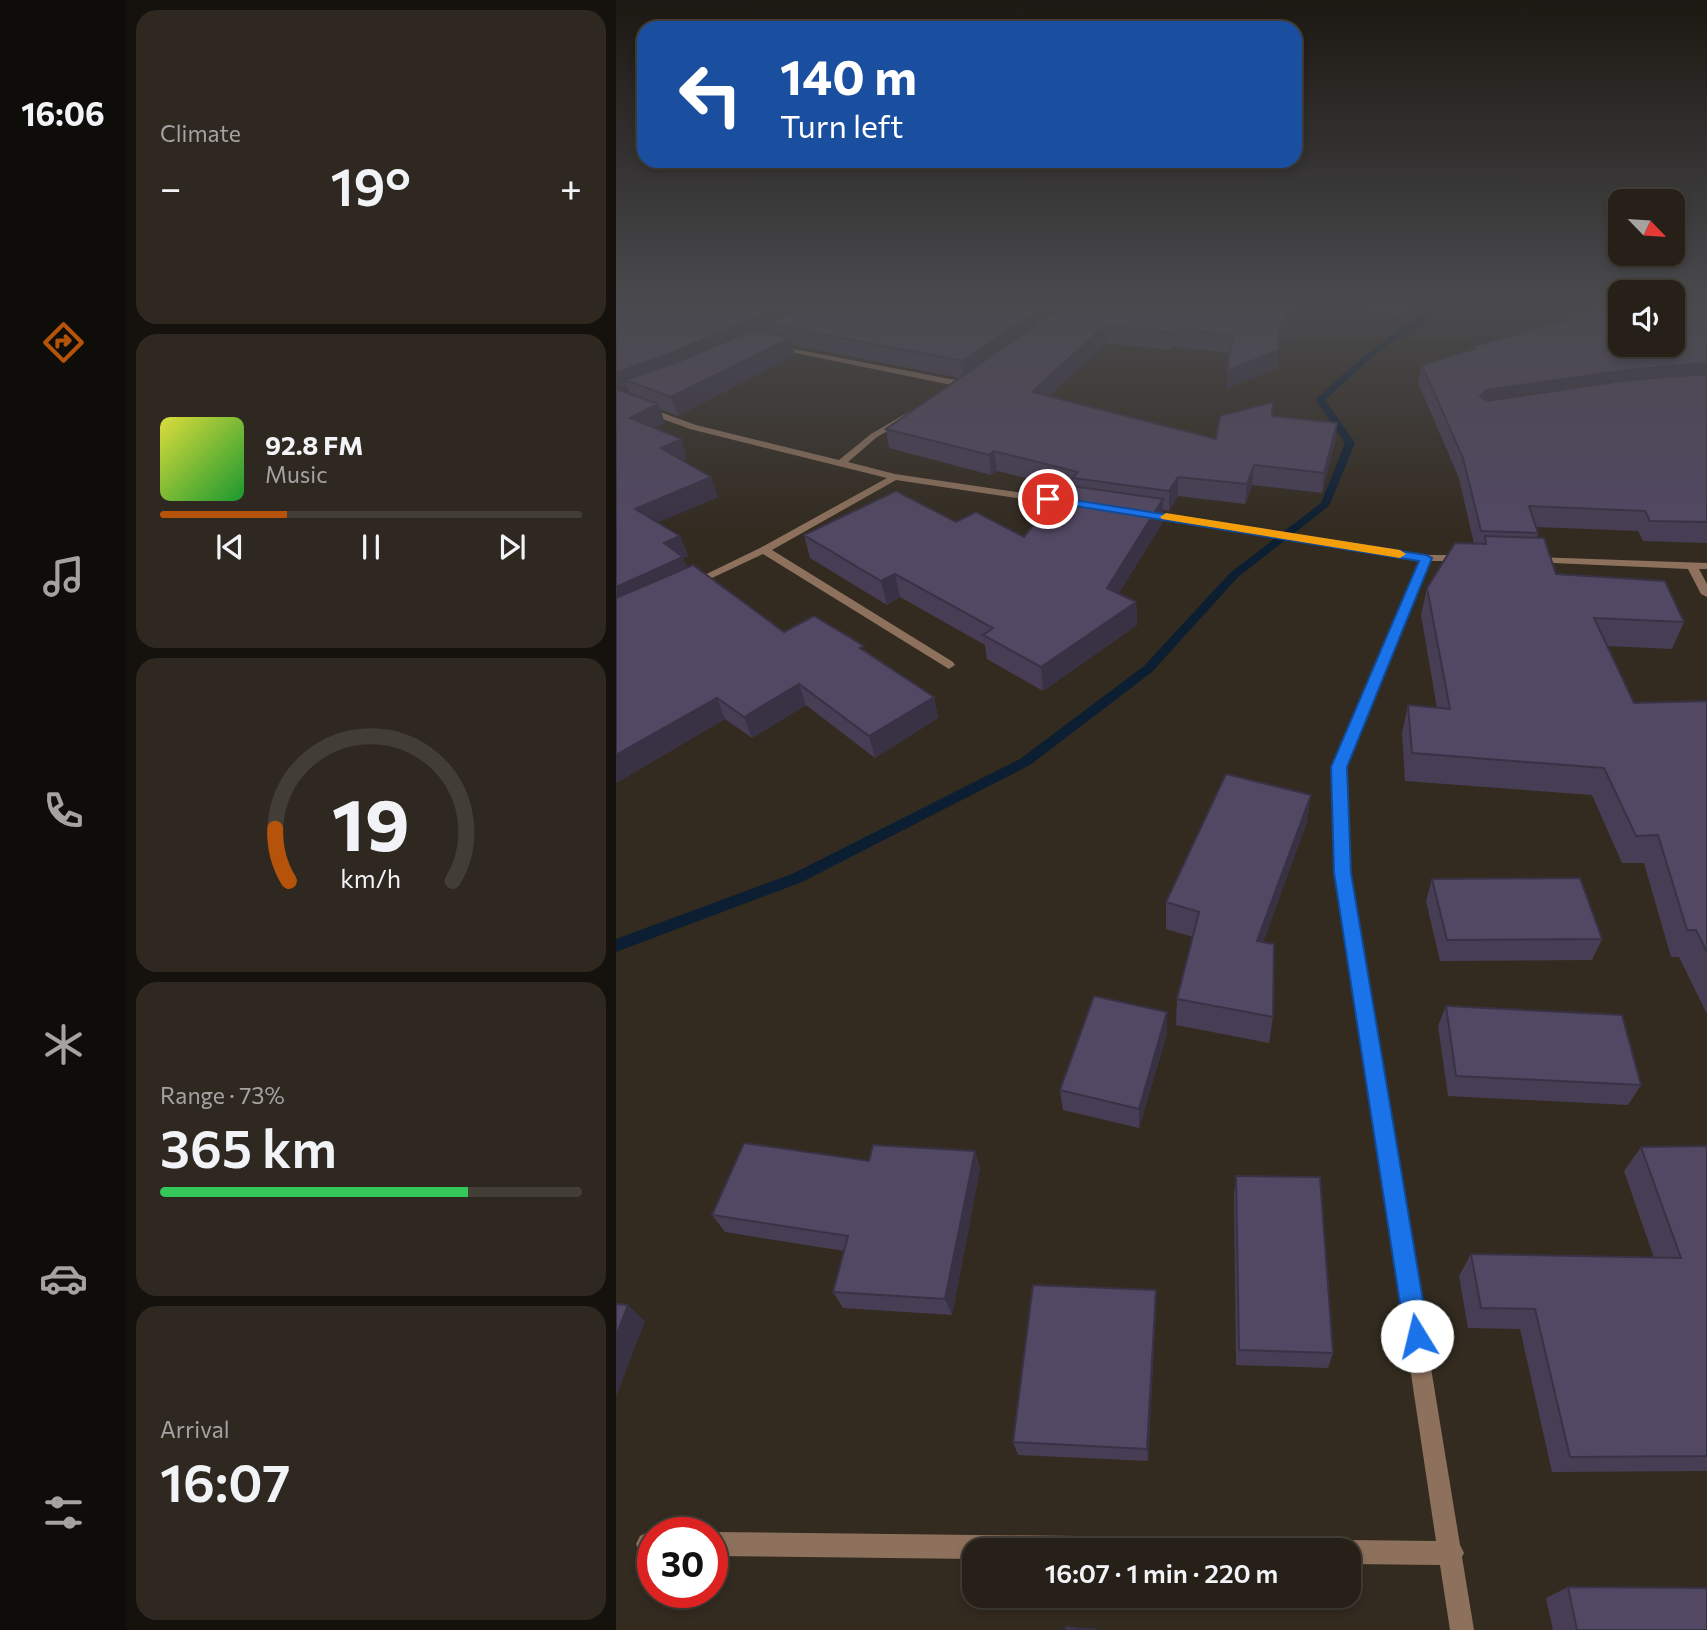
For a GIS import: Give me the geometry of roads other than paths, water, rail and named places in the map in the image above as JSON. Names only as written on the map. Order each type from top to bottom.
[{"type":"street","points":[[936,379],[966,385]]},
{"type":"street","points":[[955,391],[974,379]]},
{"type":"street","points":[[616,399],[627,395]]},
{"type":"street","points":[[616,399],[693,427],[895,477],[1089,505]]},
{"type":"street","points":[[841,464],[850,453],[890,425],[922,408]]},
{"type":"street","points":[[678,590],[764,550],[895,477]]},
{"type":"street","points":[[1130,511],[1426,558],[1472,557]]},
{"type":"street","points":[[764,550],[949,665]]},
{"type":"street","points":[[1426,558],[1339,767],[1339,780],[1343,873],[1462,1630]]},
{"type":"street","points":[[1526,559],[1693,568],[1707,566]]},
{"type":"street","points":[[1693,568],[1707,594]]},
{"type":"street","points":[[728,1544],[962,1547]]},
{"type":"street","points":[[1361,1552],[1452,1553]]},
{"type":"waterway","points":[[616,946],[797,878],[1025,762],[1148,669],[1234,575],[1325,504],[1350,443],[1320,400],[1343,379]]}]
